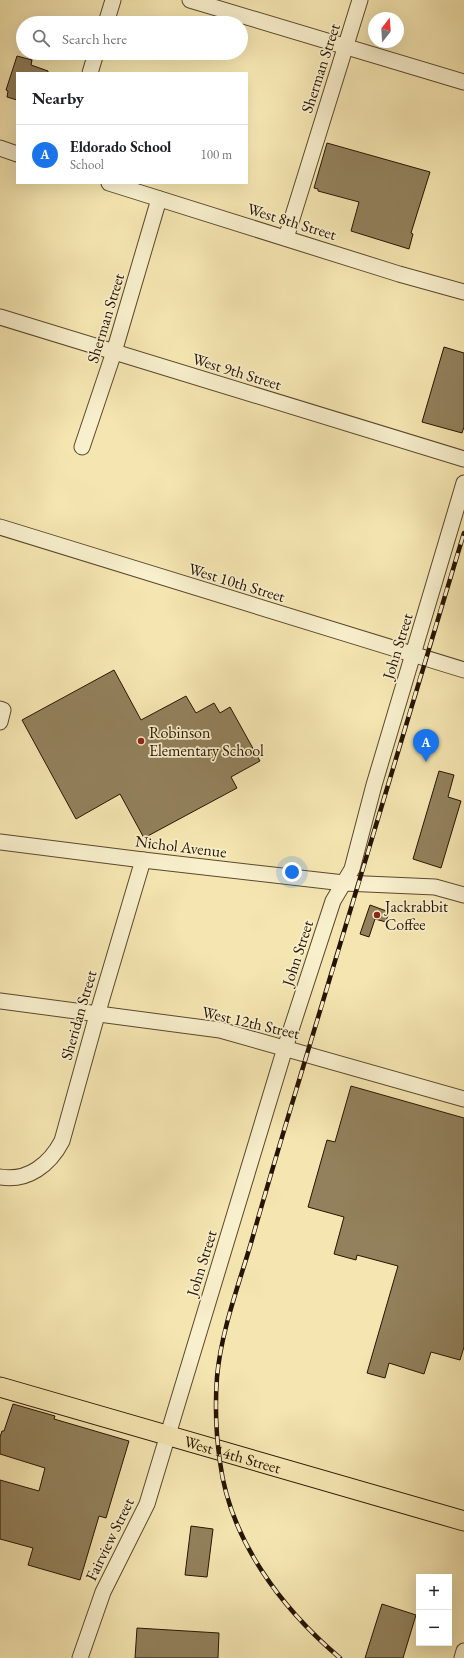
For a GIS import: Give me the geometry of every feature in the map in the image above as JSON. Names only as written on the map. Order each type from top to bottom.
[{"type":"main road","name":"West 14th Street","points":[[0,1387],[464,1522]]},
{"type":"street","points":[[108,16],[113,0]]},
{"type":"street","points":[[190,0],[243,16]]},
{"type":"street","name":"Sherman Street","points":[[286,238],[360,0]]},
{"type":"street","points":[[248,18],[464,82]]},
{"type":"street","points":[[90,72],[94,60]]},
{"type":"street","points":[[0,148],[16,154]]},
{"type":"street","name":"West 8th Street","points":[[113,184],[399,274],[464,292]]},
{"type":"street","name":"Sherman Street","points":[[82,447],[114,352],[159,198]]},
{"type":"street","name":"West 9th Street","points":[[0,317],[464,459]]},
{"type":"street","name":"John Street","points":[[167,1436],[285,1048],[333,901],[351,883],[352,869],[374,786],[464,484]]},
{"type":"street","name":"West 10th Street","points":[[0,527],[464,670]]},
{"type":"street","name":"Nichol Avenue","points":[[0,842],[143,860],[351,883],[435,887],[464,895]]},
{"type":"street","name":"Sheridan Street","points":[[0,1177],[15,1178],[36,1171],[48,1162],[57,1151],[62,1141],[96,1015],[143,860]]},
{"type":"street","name":"West 12th Street","points":[[0,1001],[96,1015],[220,1030],[464,1099]]},
{"type":"street","name":"Fairview Street","points":[[80,1658],[103,1592],[147,1504],[167,1436]]},
{"type":"street","points":[[462,1658],[464,1651]]},
{"type":"building","points":[[16,59],[32,60],[31,65],[48,71],[16,72],[16,100],[7,97],[8,91],[6,90]]},
{"type":"building","points":[[327,143],[430,172],[411,233],[413,234],[409,249],[351,231],[359,202],[318,191],[318,189],[314,188]]},
{"type":"building","points":[[444,347],[464,353],[464,427],[462,433],[422,422]]},
{"type":"building","name":"Robinson Elementary School","points":[[114,670],[141,720],[186,696],[196,713],[214,703],[220,713],[230,707],[260,761],[231,777],[237,788],[144,838],[120,794],[76,819],[22,720]]},
{"type":"building","points":[[439,771],[454,775],[448,797],[461,801],[441,868],[413,859]]},
{"type":"building","name":"Jackrabbit Coffee","points":[[370,905],[389,912],[386,922],[375,919],[369,937],[360,934]]},
{"type":"building","points":[[351,1086],[464,1118],[464,1347],[460,1360],[431,1352],[424,1374],[389,1363],[385,1378],[367,1373],[398,1266],[357,1255],[356,1260],[334,1254],[344,1217],[308,1207],[327,1140],[335,1142]]},
{"type":"building","points":[[13,1404],[55,1416],[54,1419],[129,1441],[106,1518],[99,1516],[80,1580],[28,1565],[33,1548],[0,1539],[0,1480],[39,1491],[45,1468],[0,1454],[0,1437],[2,1431],[4,1431]]},
{"type":"building","points":[[191,1526],[213,1529],[207,1577],[185,1575]]},
{"type":"building","points":[[382,1604],[416,1615],[403,1658],[365,1658]]},
{"type":"building","points":[[137,1628],[219,1633],[218,1658],[135,1658]]},
{"type":"railway","points":[[340,1658],[318,1638],[279,1595],[247,1545],[235,1518],[226,1491],[220,1462],[216,1420],[217,1377],[226,1326],[464,533]]},
{"type":"place","name":"Robinson Elementary School","points":[[141,741]]},
{"type":"place","name":"Eldorado School","points":[[426,762]]},
{"type":"place","name":"Jackrabbit Coffee","points":[[377,915]]}]
